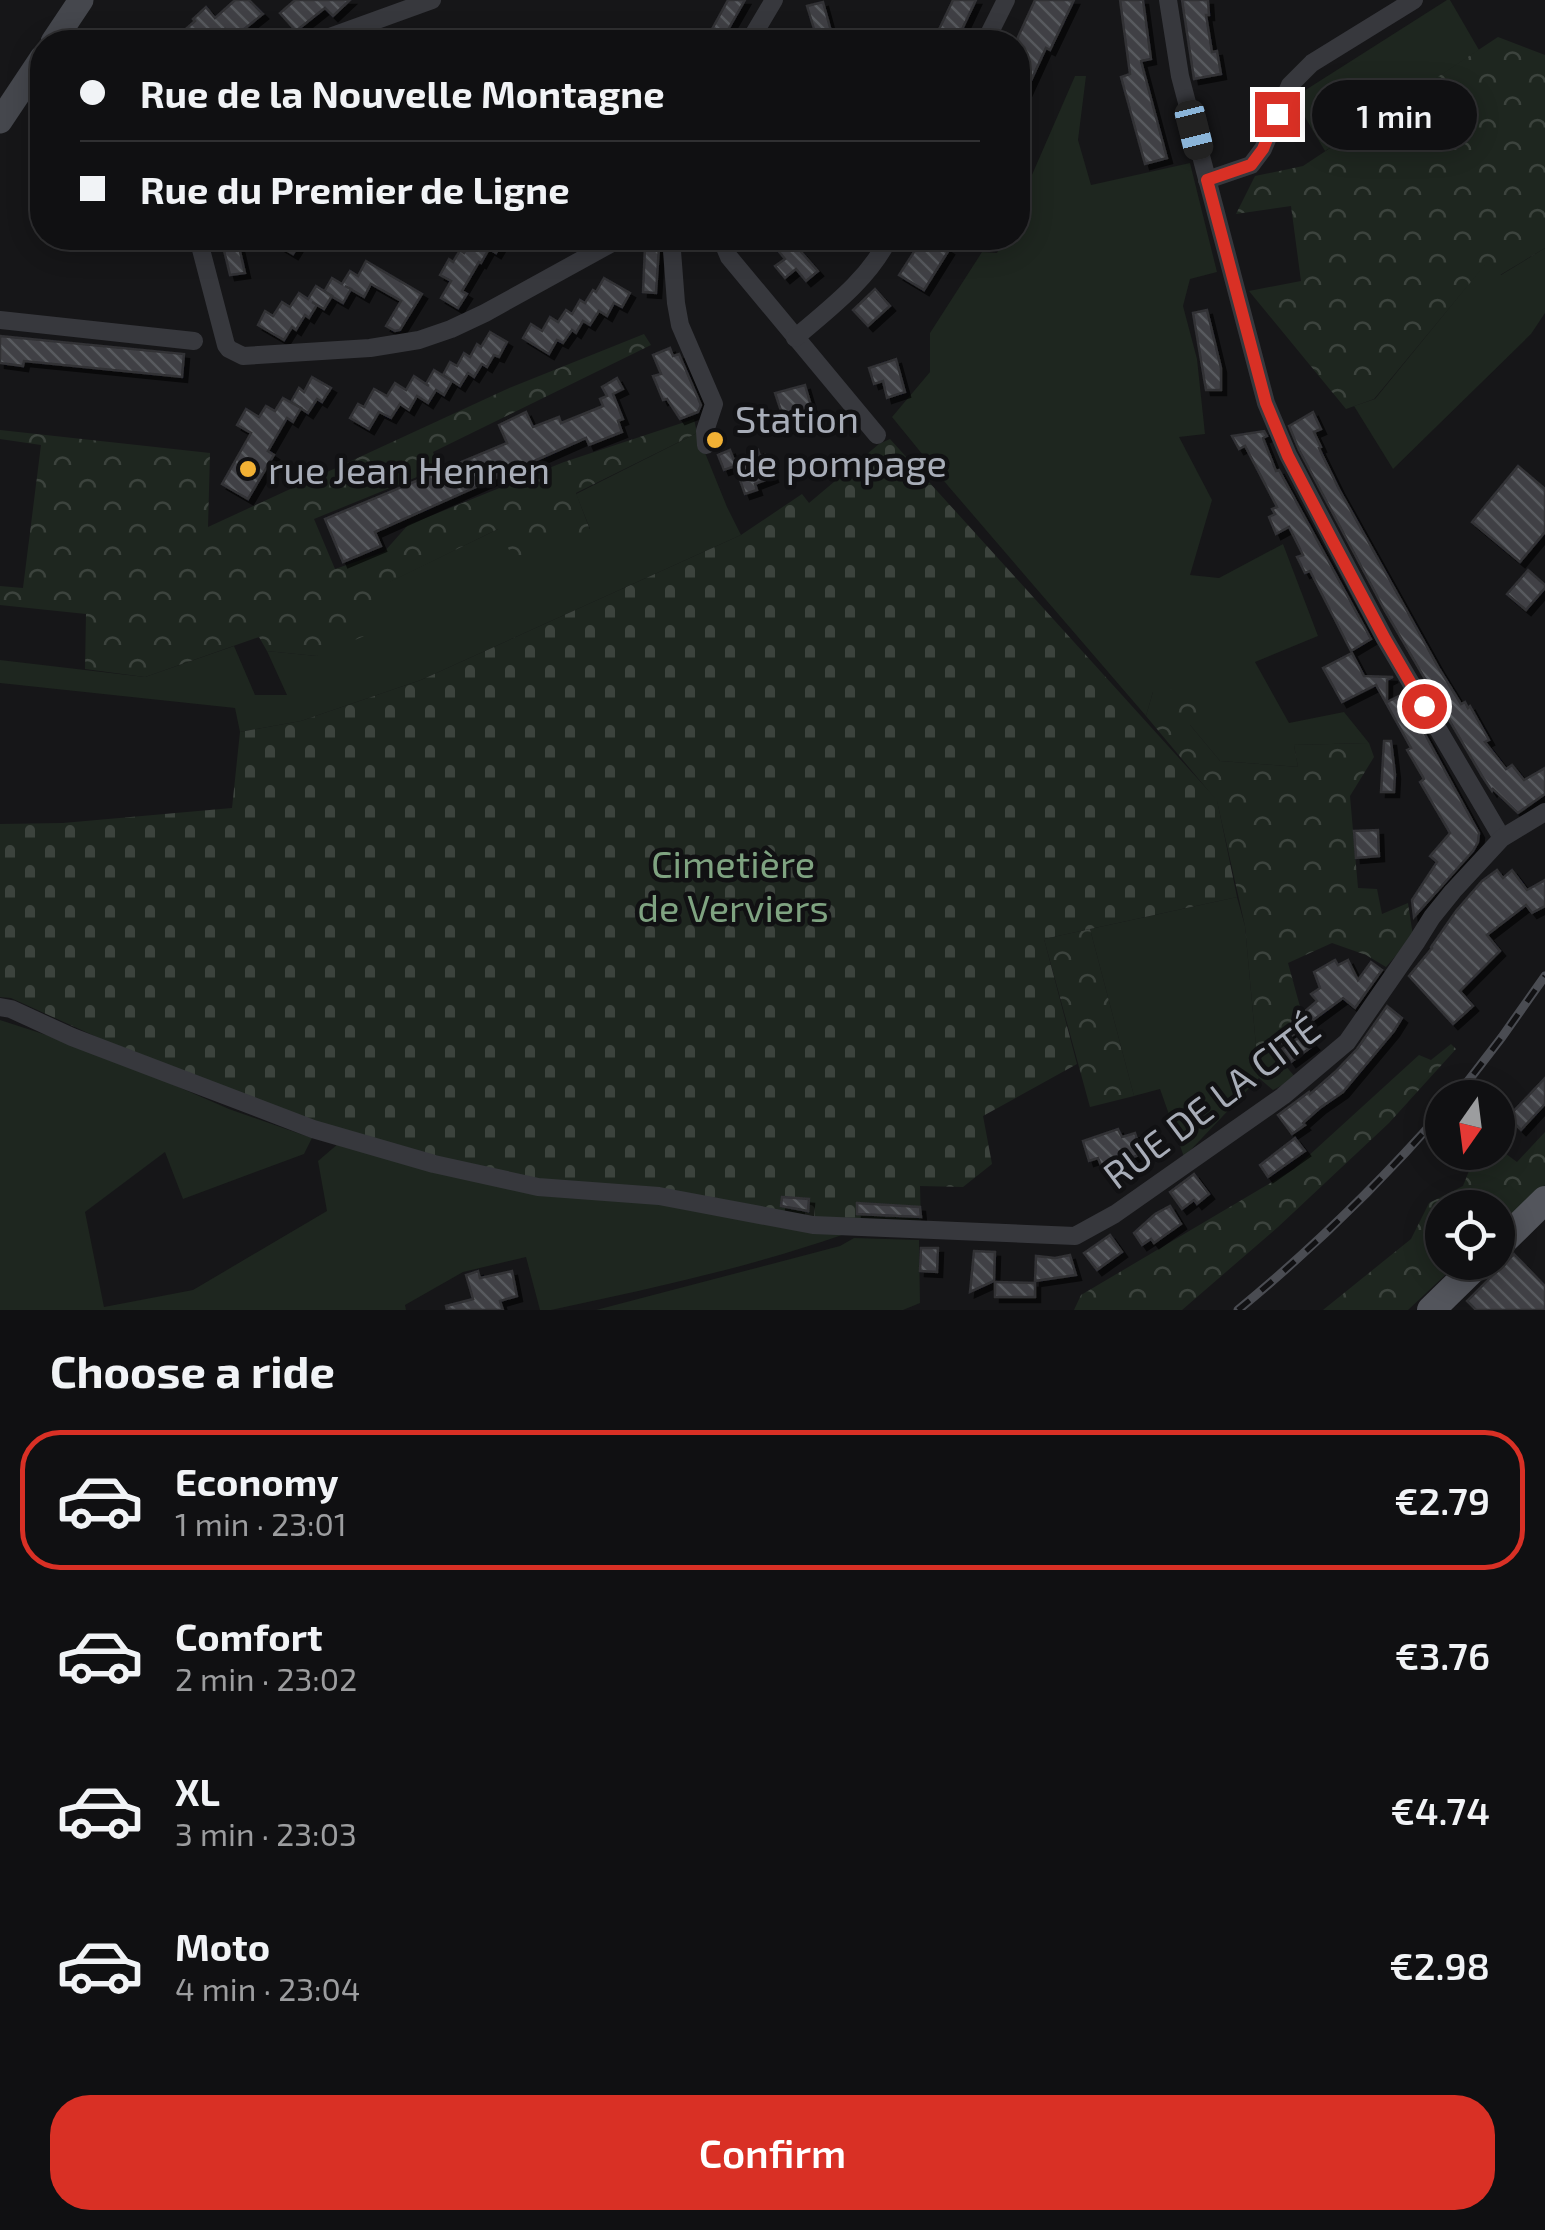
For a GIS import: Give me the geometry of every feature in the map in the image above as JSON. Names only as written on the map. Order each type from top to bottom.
[{"type":"main road","points":[[61,30],[81,0]]},
{"type":"main road","points":[[0,121],[30,76]]},
{"type":"main road","points":[[1515,1229],[1545,1200]]},
{"type":"main road","points":[[1431,1310],[1462,1280]]},
{"type":"street","points":[[349,30],[432,0]]},
{"type":"street","points":[[755,30],[774,0]]},
{"type":"street","points":[[991,30],[1006,0]]},
{"type":"street","points":[[1168,0],[1180,76],[1266,403],[1288,456],[1385,639],[1502,838]]},
{"type":"street","points":[[1207,180],[1251,165],[1263,149],[1290,86],[1312,63],[1414,0]]},
{"type":"street","points":[[201,250],[226,345],[242,356],[370,348],[419,340],[485,313],[599,250]]},
{"type":"street","points":[[673,250],[680,325],[714,404],[705,431],[706,445]]},
{"type":"street","points":[[725,250],[877,436]]},
{"type":"street","points":[[795,338],[844,297],[883,250]]},
{"type":"street","points":[[0,320],[194,341]]},
{"type":"street","name":"RUE DE LA CITÉ","points":[[0,1007],[313,1129],[434,1164],[538,1187],[659,1196],[813,1225],[1074,1236],[1109,1217],[1283,1096],[1347,1042],[1432,917],[1502,838],[1545,812]]},
{"type":"green space","points":[[1447,0],[1479,50],[1325,151],[1296,102],[1304,91]]},
{"type":"green space","points":[[1498,37],[1545,55],[1545,248],[1500,275],[1489,260],[1374,399],[1346,409],[1249,291],[1301,281],[1291,206],[1236,214],[1255,176],[1303,166]]},
{"type":"green space","points":[[1075,76],[1086,76],[1078,140],[1091,185],[1190,163],[1217,272],[1190,279],[1183,306],[1197,359],[1205,434],[1179,437],[1212,500],[1190,575],[1219,578],[1283,544],[1318,636],[1255,662],[1289,723],[1344,712],[1369,743],[1294,745],[1298,767],[1220,761],[1190,725],[1153,692],[1146,716],[892,417],[930,372],[930,333],[982,252],[1030,250],[1030,179]]},
{"type":"green space","points":[[1545,248],[1545,313],[1531,334],[1393,469],[1354,406],[1375,399],[1489,259],[1501,275]]},
{"type":"green space","points":[[644,334],[651,345],[433,452],[439,468],[314,519],[335,569],[384,552],[408,525],[564,462],[694,419],[697,433],[576,493],[590,530],[516,563],[498,529],[390,582],[369,634],[317,656],[267,651],[259,637],[145,677],[85,669],[86,614],[0,605],[0,586],[23,588],[41,445],[0,439],[0,430],[210,453],[208,527],[507,389]]},
{"type":"green space","points":[[697,433],[741,535],[421,680],[301,721],[240,732],[235,708],[0,683],[0,660],[145,677],[234,646],[255,695],[287,695],[267,651],[317,656],[389,582],[498,529],[590,529],[576,494]]},
{"type":"green space","name":"Cimetière de Verviers","points":[[890,439],[1217,800],[1237,897],[1044,939],[1077,1064],[983,1116],[992,1164],[963,1187],[920,1186],[921,1224],[817,1220],[536,1180],[434,1156],[310,1121],[132,1053],[11,998],[0,997],[0,824],[63,823],[232,808],[240,732],[301,721],[421,680],[741,535],[802,494],[809,503]]},
{"type":"green space","points":[[1196,687],[1205,712],[1190,725],[1220,761],[1298,767],[1294,745],[1369,743],[1374,757],[1350,796],[1358,888],[1377,889],[1382,914],[1408,903],[1413,936],[1386,967],[1332,943],[1288,963],[1302,1014],[1281,1035],[1277,1056],[1296,1078],[1273,1090],[1259,1078],[1245,926],[1217,801],[1146,716],[1153,692]]},
{"type":"green space","points":[[1237,897],[1245,926],[1259,1078],[1184,1157],[1160,1089],[1134,1096],[1090,929]]},
{"type":"green space","points":[[1090,929],[1134,1096],[1090,1107],[1044,939]]},
{"type":"green space","points":[[0,1020],[96,1051],[229,1109],[312,1138],[304,1154],[183,1199],[165,1152],[85,1212],[104,1307],[193,1290],[327,1211],[318,1161],[339,1143],[842,1235],[734,1268],[551,1310],[540,1310],[526,1257],[463,1272],[405,1305],[406,1310],[0,1310]]},
{"type":"green space","points":[[1451,1044],[1456,1049],[1389,1123],[1182,1310],[1074,1310],[1081,1295],[1294,1169],[1419,1055],[1431,1060]]},
{"type":"green space","points":[[1545,1132],[1545,1185],[1515,1217],[1515,1190],[1455,1190],[1463,1186],[1469,1170],[1515,1170],[1517,1162]]},
{"type":"green space","points":[[1425,1211],[1425,1280],[1440,1280],[1408,1310],[1323,1310],[1411,1239]]},
{"type":"green space","points":[[854,1238],[919,1240],[920,1303],[903,1310],[596,1310],[840,1246]]},
{"type":"building","points":[[235,0],[249,0],[263,14],[243,30],[185,30],[206,7],[215,18]]},
{"type":"building","points":[[295,0],[350,0],[333,16],[325,8],[297,30],[280,13]]},
{"type":"building","points":[[728,0],[745,0],[728,30],[712,30]]},
{"type":"building","points":[[953,0],[976,0],[962,30],[939,30]]},
{"type":"building","points":[[1035,0],[1074,0],[1030,83],[1030,30],[1021,30]]},
{"type":"building","points":[[1120,0],[1143,0],[1151,59],[1141,61],[1167,158],[1145,164],[1121,77],[1130,74]]},
{"type":"building","points":[[1182,0],[1208,0],[1206,15],[1212,52],[1217,51],[1221,74],[1194,79]]},
{"type":"building","points":[[823,2],[831,30],[810,30],[814,29],[807,6]]},
{"type":"building","points":[[224,250],[240,250],[245,273],[230,275]]},
{"type":"building","points":[[460,250],[488,250],[462,291],[467,294],[458,308],[441,298],[451,281],[440,275],[449,259],[453,262]]},
{"type":"building","points":[[645,250],[659,250],[656,293],[643,292]]},
{"type":"building","points":[[778,250],[800,250],[818,271],[806,281],[796,269],[785,278],[775,266],[785,259]]},
{"type":"building","points":[[915,250],[949,250],[924,290],[899,275]]},
{"type":"building","points":[[366,261],[422,294],[400,330],[395,331],[386,326],[401,301],[371,284],[364,297],[351,289],[343,303],[324,292],[332,278],[342,284],[350,271],[358,276]]},
{"type":"building","points":[[604,278],[630,293],[622,307],[614,303],[607,316],[599,311],[590,325],[583,321],[563,343],[557,340],[549,354],[523,338],[531,324],[542,331],[550,317],[558,322],[566,310],[572,314],[580,300],[585,303],[593,290],[596,292]]},
{"type":"building","points":[[316,286],[332,296],[324,309],[312,302],[317,305],[309,318],[305,315],[284,340],[258,325],[265,311],[273,316],[282,302],[290,307],[299,293],[308,299]]},
{"type":"building","points":[[875,289],[890,306],[868,326],[853,310]]},
{"type":"building","points":[[1207,310],[1221,368],[1221,390],[1206,390],[1193,313]]},
{"type":"building","points":[[490,332],[507,342],[499,357],[494,355],[487,367],[482,364],[474,377],[468,373],[460,386],[443,375],[450,362],[457,366],[464,353],[470,357],[477,344],[481,347]]},
{"type":"building","points":[[0,336],[184,354],[182,377],[24,361],[23,366],[0,363]]},
{"type":"building","points":[[670,348],[673,356],[679,354],[701,405],[698,412],[680,419],[667,399],[663,400],[653,376],[661,374],[653,355]]},
{"type":"building","points":[[896,359],[905,392],[887,398],[883,381],[874,384],[869,368]]},
{"type":"building","points":[[434,370],[452,381],[444,395],[436,390],[428,403],[417,396],[409,410],[400,404],[391,418],[379,412],[369,429],[350,418],[358,404],[364,407],[374,389],[387,396],[395,383],[406,390],[414,376],[426,384]]},
{"type":"building","points":[[312,377],[331,388],[308,413],[291,402],[299,388],[304,392]]},
{"type":"building","points":[[617,378],[623,389],[613,394],[623,419],[618,421],[622,432],[589,445],[586,438],[375,532],[381,546],[343,562],[325,519],[507,443],[499,425],[526,412],[533,427],[559,417],[561,423],[603,406],[600,399],[607,396],[602,387]]},
{"type":"building","points":[[805,385],[812,409],[783,417],[775,393]]},
{"type":"building","points":[[283,398],[301,408],[293,422],[287,418],[268,451],[274,455],[248,499],[222,484],[251,433],[237,425],[246,409],[259,417],[266,406],[275,411]]},
{"type":"building","points":[[1313,412],[1321,429],[1314,432],[1319,448],[1339,489],[1440,670],[1461,704],[1470,706],[1489,740],[1485,742],[1506,769],[1512,765],[1524,780],[1545,768],[1545,794],[1518,813],[1492,791],[1482,776],[1385,611],[1299,450],[1289,426]]},
{"type":"building","points":[[1264,431],[1276,471],[1279,470],[1371,639],[1351,651],[1310,571],[1305,573],[1297,557],[1303,555],[1289,527],[1276,534],[1269,517],[1277,507],[1245,446],[1239,449],[1232,436]]},
{"type":"building","points":[[730,450],[734,460],[758,450],[760,456],[765,455],[773,477],[755,484],[757,490],[745,494],[735,466],[724,470],[718,455]]},
{"type":"building","points":[[1518,466],[1545,489],[1545,532],[1520,562],[1472,522]]},
{"type":"building","points":[[1528,570],[1545,588],[1526,610],[1507,594]]},
{"type":"building","points":[[1352,653],[1364,676],[1393,677],[1387,680],[1387,702],[1403,694],[1479,833],[1473,851],[1414,917],[1412,900],[1437,862],[1430,856],[1450,833],[1420,782],[1424,779],[1407,750],[1411,748],[1376,685],[1342,702],[1323,668]]},
{"type":"building","points":[[1384,741],[1391,741],[1394,792],[1381,792]]},
{"type":"building","points":[[1378,830],[1379,856],[1356,858],[1354,831]]},
{"type":"building","points":[[1497,870],[1503,878],[1512,870],[1527,890],[1545,880],[1545,906],[1532,913],[1526,905],[1487,935],[1500,951],[1460,991],[1473,1006],[1453,1024],[1409,976],[1456,911]]},
{"type":"building","points":[[1335,960],[1338,965],[1348,960],[1358,980],[1371,962],[1382,970],[1355,1008],[1343,998],[1282,1043],[1276,1036],[1317,1001],[1311,994],[1320,988],[1314,972]]},
{"type":"building","points":[[1387,1006],[1402,1018],[1394,1031],[1343,1092],[1292,1134],[1278,1115],[1335,1072],[1357,1049]]},
{"type":"building","points":[[1304,1034],[1314,1045],[1291,1062],[1282,1049]]},
{"type":"building","points":[[1545,1078],[1545,1104],[1521,1130],[1515,1124],[1515,1110]]},
{"type":"building","points":[[1118,1129],[1122,1137],[1135,1133],[1142,1154],[1102,1168],[1098,1158],[1089,1161],[1083,1141]]},
{"type":"building","points":[[1295,1138],[1305,1151],[1268,1177],[1260,1165]]},
{"type":"building","points":[[1194,1174],[1209,1194],[1182,1209],[1170,1192]]},
{"type":"building","points":[[782,1197],[809,1199],[808,1211],[781,1206]]},
{"type":"building","points":[[857,1203],[920,1207],[921,1217],[857,1214]]},
{"type":"building","points":[[1170,1206],[1181,1224],[1154,1243],[1151,1239],[1142,1245],[1134,1233]]},
{"type":"building","points":[[1110,1235],[1122,1252],[1097,1270],[1084,1253]]},
{"type":"building","points":[[921,1248],[938,1248],[937,1272],[920,1271]]},
{"type":"building","points":[[974,1251],[995,1252],[994,1281],[970,1292]]},
{"type":"building","points":[[1070,1255],[1076,1275],[1035,1281],[1036,1256]]},
{"type":"building","points":[[1515,1255],[1545,1286],[1545,1310],[1476,1310],[1467,1301],[1488,1280],[1515,1280]]},
{"type":"building","points":[[478,1271],[480,1278],[512,1271],[517,1296],[500,1301],[503,1310],[447,1310],[446,1306],[473,1299],[466,1275]]},
{"type":"building","points":[[995,1282],[1035,1283],[1035,1297],[995,1297]]},
{"type":"railway","points":[[1469,1080],[1545,976]]},
{"type":"railway","points":[[1238,1310],[1344,1215],[1425,1131]]},
{"type":"place","name":"Station de pompage","points":[[715,440]]},
{"type":"place","name":"rue Jean Hennen","points":[[248,469]]},
{"type":"route","points":[[1277,114],[1263,149],[1251,165],[1207,180],[1266,403],[1288,456],[1424,706]]}]
